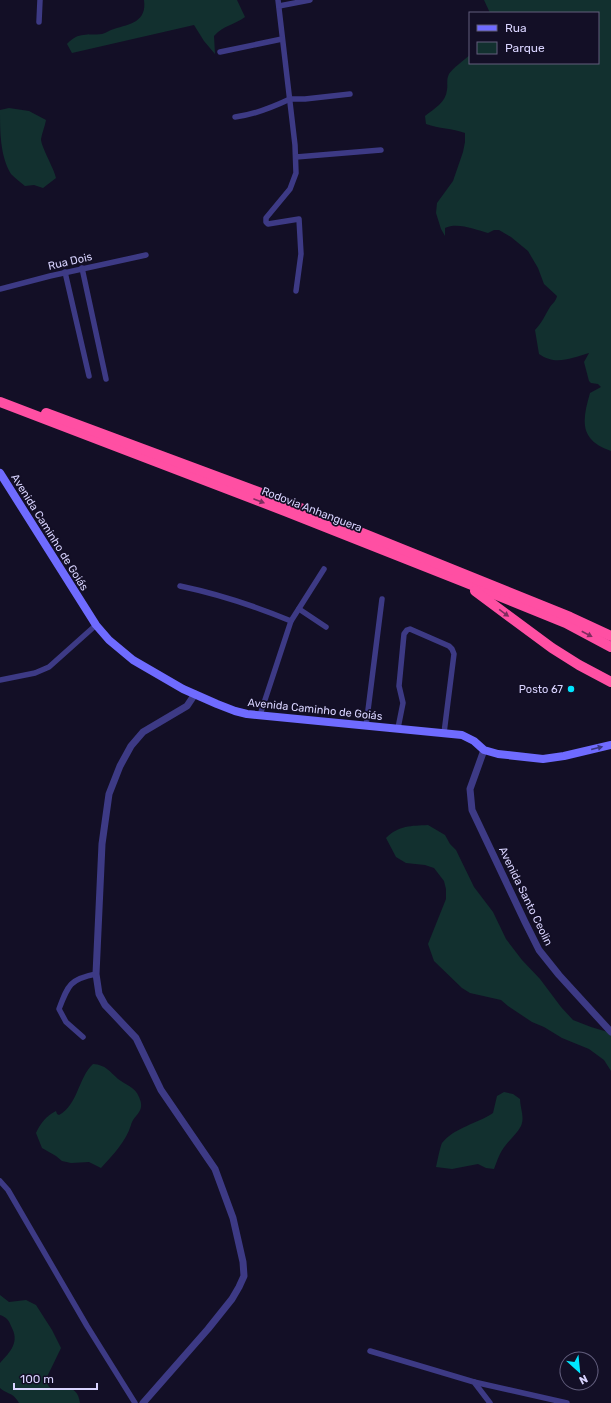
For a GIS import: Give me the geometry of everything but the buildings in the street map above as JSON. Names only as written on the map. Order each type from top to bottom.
[{"type":"highway","name":"Rodovia Anhanguera","points":[[0,395],[288,503],[570,617],[611,636]]},
{"type":"highway","name":"Rodovia Anhanguera","points":[[0,402],[285,511],[462,581],[566,623],[611,647]]},
{"type":"highway","points":[[462,581],[552,648],[579,665],[611,682]]},
{"type":"highway","points":[[599,630],[611,630]]},
{"type":"main road","name":"Avenida Caminho de Goiás","points":[[0,473],[96,625],[109,640],[133,660],[195,694],[236,711],[260,715],[462,735],[474,741],[484,750],[498,754],[543,759],[564,756],[611,745]]},
{"type":"street","points":[[39,22],[40,0]]},
{"type":"street","points":[[296,291],[301,254],[299,219],[268,224],[266,218],[290,189],[296,173],[296,158],[290,99],[278,3],[310,0]]},
{"type":"street","points":[[220,52],[282,39]]},
{"type":"street","points":[[235,117],[264,110],[290,99],[305,99],[350,94]]},
{"type":"street","points":[[296,158],[381,150]]},
{"type":"street","name":"Rua Dois","points":[[0,289],[82,268],[146,255]]},
{"type":"street","points":[[82,268],[106,379]]},
{"type":"street","points":[[65,272],[88,376]]},
{"type":"street","points":[[260,715],[291,621],[324,569]]},
{"type":"street","points":[[180,586],[208,591],[265,610],[291,621]]},
{"type":"street","points":[[366,726],[382,599]]},
{"type":"street","points":[[299,609],[326,627]]},
{"type":"street","points":[[0,680],[34,673],[49,667],[96,625]]},
{"type":"street","points":[[398,728],[403,703],[399,686],[404,634],[410,629],[449,646],[454,654],[444,733]]},
{"type":"street","points":[[143,1403],[208,1329],[232,1299],[240,1287],[244,1276],[243,1262],[233,1218],[215,1169],[161,1090],[136,1038],[105,1005],[99,994],[96,974],[102,844],[109,794],[120,766],[131,746],[143,732],[187,706],[195,694]]},
{"type":"street","name":"Avenida Santo Ceolin","points":[[484,750],[470,789],[472,810],[525,922],[540,950],[559,975],[611,1032]]},
{"type":"street","points":[[83,1038],[66,1022],[59,1009],[66,992],[76,979],[96,974]]},
{"type":"street","points":[[0,1181],[8,1190],[87,1326],[135,1403]]},
{"type":"street","points":[[370,1351],[474,1382],[567,1403]]},
{"type":"street","points":[[474,1382],[490,1403]]},
{"type":"green space","points":[[144,0],[237,0],[245,17],[225,27],[214,36],[215,54],[204,41],[194,25],[72,53],[67,44],[75,37],[102,34],[136,21],[143,13]]},
{"type":"green space","points":[[484,0],[611,0],[611,451],[593,441],[588,435],[586,428],[585,412],[590,393],[601,387],[598,384],[591,383],[589,381],[584,362],[589,353],[564,360],[551,360],[539,354],[535,330],[542,322],[557,296],[544,284],[538,268],[528,251],[511,237],[499,230],[494,230],[488,233],[467,227],[450,226],[445,228],[445,236],[441,229],[436,213],[437,203],[453,181],[463,152],[465,133],[426,124],[425,116],[442,102],[447,90],[447,80],[449,74],[469,56],[469,64],[599,64],[599,12],[490,12]]},
{"type":"green space","points":[[9,108],[29,111],[46,120],[41,139],[56,178],[43,188],[34,185],[25,186],[11,174],[7,167],[1,143],[0,110]]},
{"type":"green space","points":[[428,825],[445,835],[450,844],[456,850],[474,887],[493,912],[506,939],[522,960],[540,979],[561,1007],[573,1020],[611,1033],[611,1071],[604,1060],[589,1049],[562,1038],[544,1027],[532,1022],[501,1000],[470,993],[462,988],[434,961],[428,944],[446,899],[444,881],[434,868],[425,865],[406,863],[396,857],[386,838],[401,828]]},
{"type":"green space","points":[[93,1064],[104,1067],[118,1079],[133,1088],[141,1102],[140,1110],[132,1121],[129,1131],[114,1153],[101,1168],[89,1162],[71,1163],[62,1161],[42,1148],[36,1133],[41,1123],[49,1115],[56,1111],[59,1115],[70,1105],[84,1076]]},
{"type":"green space","points":[[504,1092],[513,1094],[520,1099],[522,1123],[518,1132],[507,1143],[502,1151],[494,1169],[486,1168],[478,1164],[452,1169],[436,1167],[442,1143],[453,1133],[493,1113],[497,1096]]},
{"type":"green space","points":[[0,1295],[9,1302],[26,1300],[36,1305],[52,1330],[61,1348],[46,1379],[48,1385],[55,1390],[70,1389],[74,1391],[78,1395],[80,1403],[19,1403],[12,1395],[0,1388],[0,1363],[11,1350],[15,1337],[8,1320],[0,1315]]},
{"type":"place","name":"Posto 67","points":[[571,689]]}]
